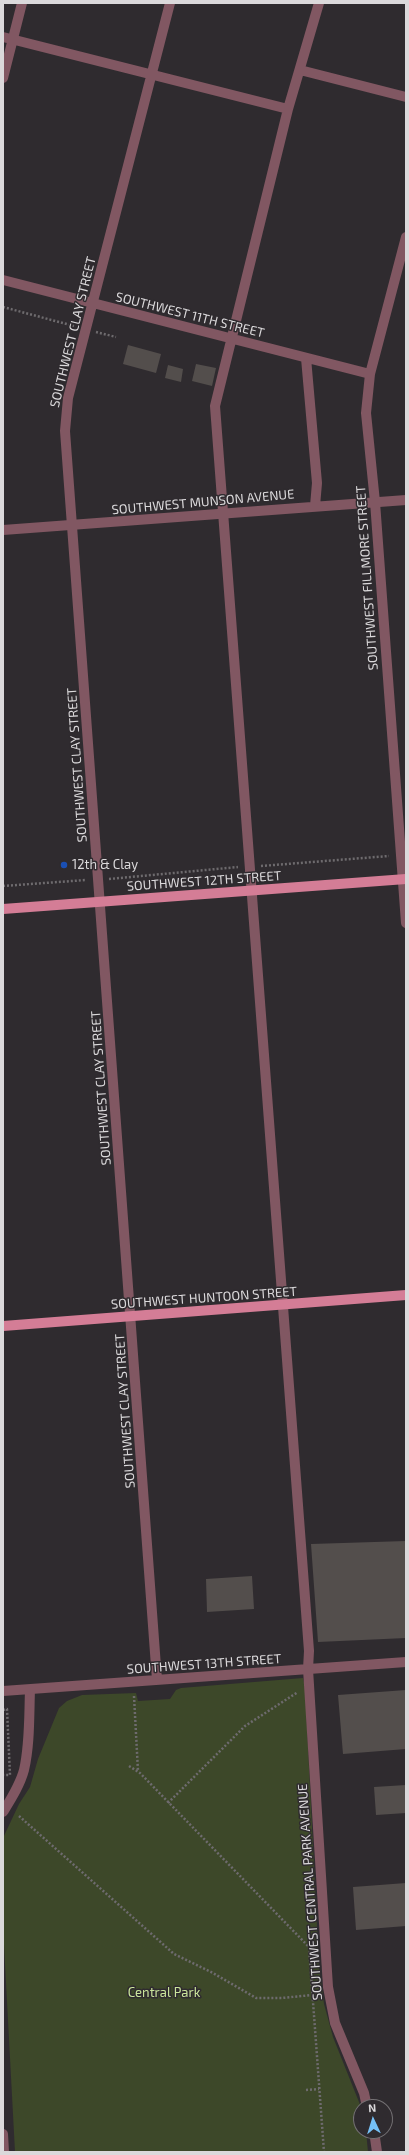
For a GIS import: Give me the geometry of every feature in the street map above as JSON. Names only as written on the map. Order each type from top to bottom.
[{"type":"main road","name":"SOUTHWEST 12TH STREET","points":[[3,909],[404,879]]},
{"type":"main road","name":"SOUTHWEST HUNTOON STREET","points":[[3,1326],[406,1295]]},
{"type":"street","points":[[3,78],[8,38],[22,3]]},
{"type":"street","name":"SOUTHWEST CLAY STREET","points":[[157,1680],[101,902],[65,431],[68,398],[170,3]]},
{"type":"street","name":"SOUTHWEST CENTRAL PARK AVENUE","points":[[319,3],[288,110],[230,338],[215,406],[309,1651],[308,1669],[328,1986],[335,2023],[365,2099]]},
{"type":"street","points":[[8,38],[288,110]]},
{"type":"street","points":[[300,70],[406,97]]},
{"type":"street","name":"SOUTHWEST FILLMORE STREET","points":[[406,237],[370,374],[366,413],[375,502],[404,879],[406,923]]},
{"type":"street","name":"SOUTHWEST 11TH STREET","points":[[3,280],[370,374]]},
{"type":"street","points":[[306,358],[317,483],[315,506]]},
{"type":"street","name":"SOUTHWEST MUNSON AVENUE","points":[[3,530],[406,500]]},
{"type":"street","name":"SOUTHWEST 13TH STREET","points":[[3,1691],[406,1662]]},
{"type":"street","points":[[3,1812],[6,1801],[24,1771],[28,1743],[30,1690]]},
{"type":"street","points":[[3,2134],[4,2152]]},
{"type":"street","points":[[375,2139],[377,2152]]},
{"type":"path","points":[[3,307],[116,337]]},
{"type":"path","points":[[3,886],[401,855]]},
{"type":"path","points":[[168,1803],[245,1726],[302,1690]]},
{"type":"path","points":[[134,1696],[138,1772]]},
{"type":"path","points":[[3,1710],[7,1709],[10,1775],[3,1775]]},
{"type":"path","points":[[129,1766],[138,1772],[309,1947],[324,2152]]},
{"type":"path","points":[[19,1816],[174,1954],[203,1968],[256,1998],[282,1998],[312,1995]]},
{"type":"path","points":[[306,2090],[319,2089]]},
{"type":"green space","name":"Central Park","points":[[303,1678],[305,1687],[319,1967],[324,2004],[333,2037],[358,2099],[353,2099],[353,2139],[367,2139],[368,2152],[15,2152],[3,1926],[3,1838],[19,1804],[30,1787],[38,1759],[59,1708],[67,1701],[82,1695],[136,1693],[138,1701],[170,1699],[176,1690],[181,1688]]},
{"type":"building","points":[[128,345],[161,354],[156,373],[123,364]]},
{"type":"building","points":[[196,364],[216,368],[212,386],[192,381]]},
{"type":"building","points":[[168,365],[183,369],[181,382],[165,378]]},
{"type":"building","points":[[406,1541],[406,1638],[318,1642],[311,1544]]},
{"type":"building","points":[[252,1576],[254,1609],[207,1612],[206,1579]]},
{"type":"building","points":[[406,1690],[406,1749],[343,1754],[338,1695]]},
{"type":"building","points":[[406,1785],[406,1813],[376,1815],[374,1787]]},
{"type":"building","points":[[406,1883],[406,1926],[356,1930],[353,1887]]},
{"type":"place","name":"12th & Clay","points":[[64,865]]}]
